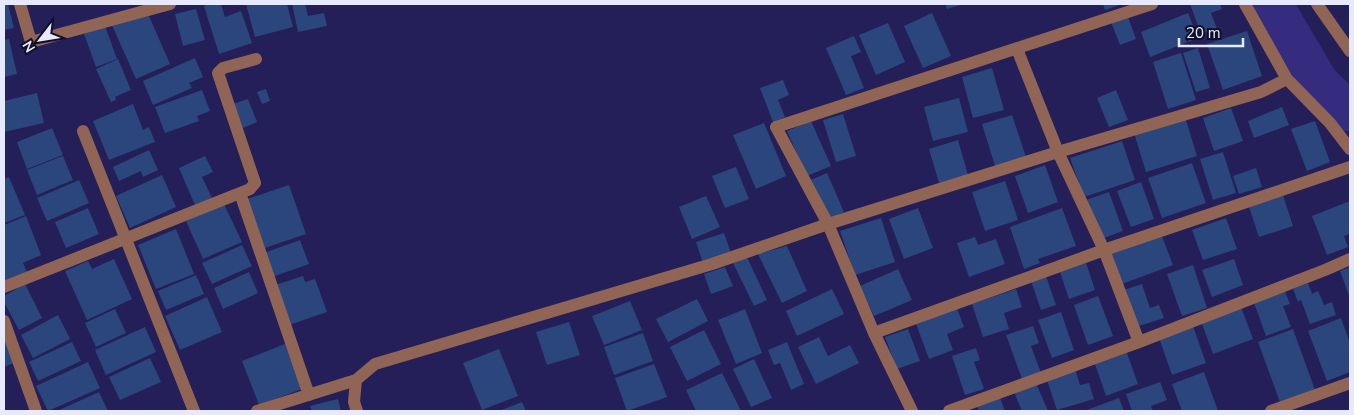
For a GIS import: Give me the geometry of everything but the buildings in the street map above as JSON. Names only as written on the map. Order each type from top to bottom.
[{"type":"street","points":[[20,4],[31,42],[170,4]]},
{"type":"street","points":[[912,411],[874,333],[828,224],[776,127],[1152,4]]},
{"type":"street","points":[[1245,4],[1288,79],[1330,123],[1350,149]]},
{"type":"street","points":[[1317,4],[1350,51]]},
{"type":"street","points":[[1017,49],[1058,152],[1104,250],[1139,342]]},
{"type":"street","points":[[4,287],[250,189],[255,183],[218,72],[223,68],[256,59]]},
{"type":"street","points":[[257,411],[356,380],[375,364],[712,264],[828,224],[1058,152],[1261,92],[1288,79]]},
{"type":"street","points":[[83,131],[194,411]]},
{"type":"street","points":[[874,333],[1104,250],[1350,167]]},
{"type":"street","points":[[240,193],[309,395]]},
{"type":"street","points":[[949,411],[1139,342],[1350,259]]},
{"type":"street","points":[[4,321],[36,411]]},
{"type":"street","points":[[356,380],[354,402],[356,411]]},
{"type":"street","points":[[1271,411],[1350,383]]},
{"type":"waterway","points":[[1273,4],[1319,82],[1350,112]]}]
